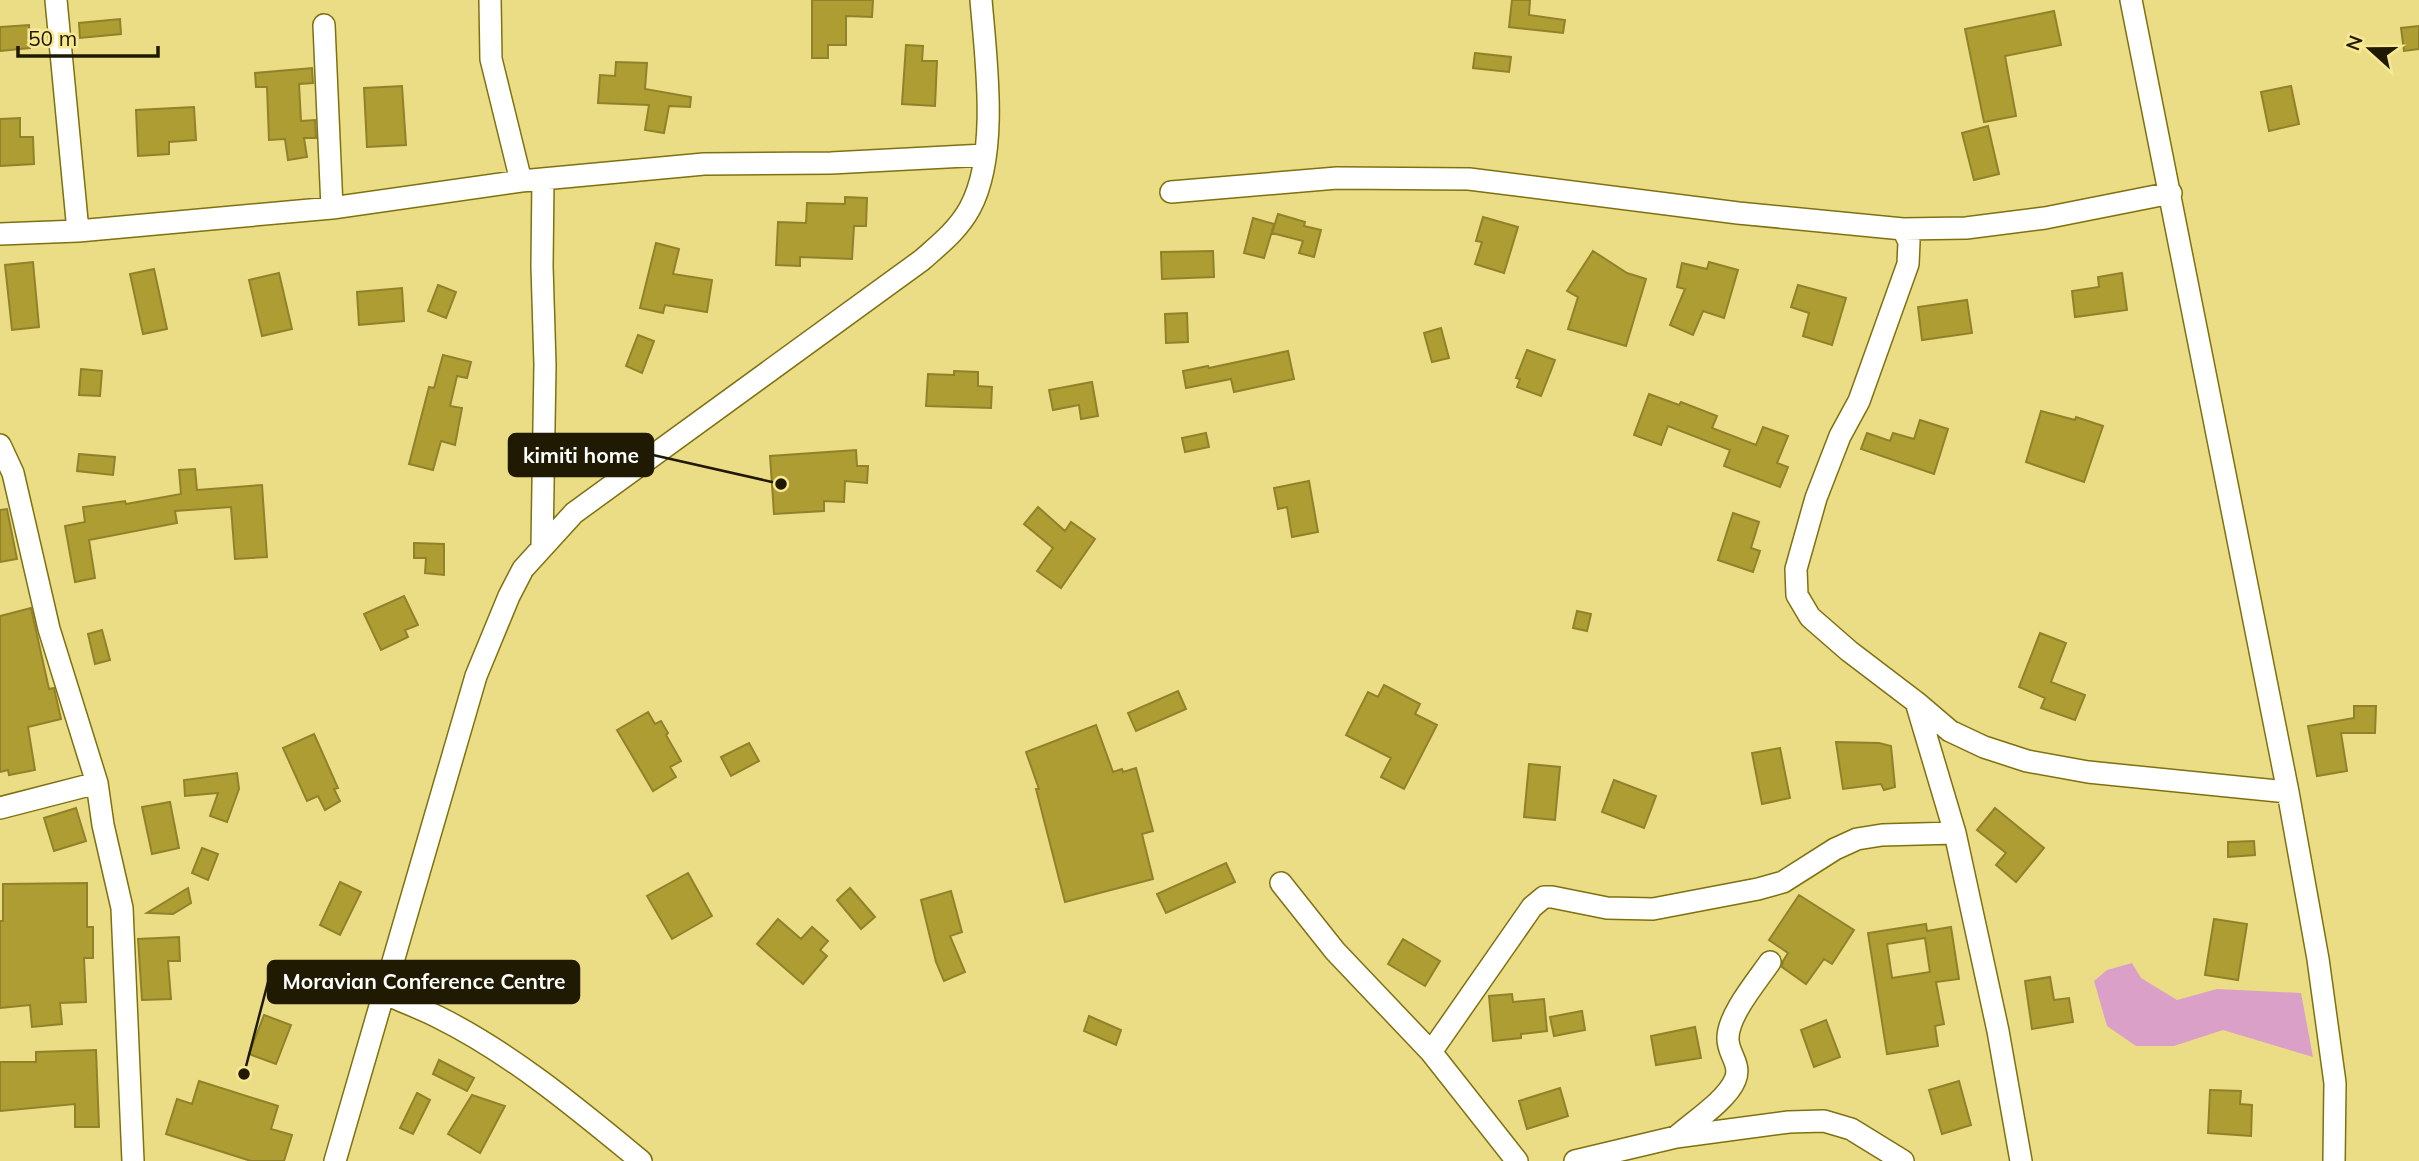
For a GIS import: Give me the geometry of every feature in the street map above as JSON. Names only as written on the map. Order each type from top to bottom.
[{"type":"street","points":[[56,0],[78,231]]},
{"type":"street","points":[[490,0],[491,58],[521,181]]},
{"type":"street","points":[[335,1161],[475,676],[523,569],[574,513],[922,260],[951,235],[970,208],[985,155],[988,90],[981,0]]},
{"type":"street","points":[[2131,0],[2288,792],[2318,959],[2336,1083],[2334,1161]]},
{"type":"street","points":[[324,25],[332,208]]},
{"type":"street","points":[[0,234],[78,231],[332,208],[521,181],[704,164],[831,163],[985,155]]},
{"type":"street","points":[[1171,192],[1337,178],[1469,179],[1738,213],[1903,229],[1966,228],[2045,218],[2171,193]]},
{"type":"street","points":[[542,546],[545,365],[543,180]]},
{"type":"street","points":[[1903,229],[1909,242],[1908,264],[1859,401],[1840,436],[1816,498],[1796,569],[1797,596],[1811,617],[1849,651],[1950,731],[1984,747],[2027,761],[2088,772],[2288,792]]},
{"type":"street","points":[[0,445],[13,472],[49,629],[97,783],[103,825],[122,908],[133,1161]]},
{"type":"street","points":[[1916,702],[1955,833],[1998,1031],[2021,1161]]},
{"type":"street","points":[[0,808],[97,783]]},
{"type":"street","points":[[1431,1052],[1532,907],[1544,897],[1607,908],[1653,909],[1783,882],[1835,849],[1857,839],[1882,835],[1955,833]]},
{"type":"street","points":[[1281,883],[1335,951],[1431,1052],[1517,1161]]},
{"type":"street","points":[[1676,1137],[1723,1096],[1736,1079],[1736,1061],[1728,1038],[1730,1024],[1770,962]]},
{"type":"street","points":[[383,993],[439,1017],[486,1044],[641,1161]]},
{"type":"street","points":[[1575,1161],[1676,1137],[1789,1122],[1824,1121],[1851,1129],[1903,1161]]},
{"type":"shaded area","points":[[2132,963],[2141,978],[2177,1000],[2217,989],[2301,993],[2313,1057],[2223,1030],[2174,1046],[2136,1046],[2107,1026],[2094,981],[2107,970]]},
{"type":"building","points":[[812,0],[873,0],[872,17],[846,16],[846,45],[828,45],[828,58],[812,58]]},
{"type":"building","points":[[1512,0],[1530,0],[1529,15],[1565,20],[1563,33],[1509,27]]},
{"type":"building","points":[[2054,11],[2061,45],[2005,56],[2016,116],[1984,122],[1965,29]]},
{"type":"building","points":[[120,19],[121,34],[80,38],[79,23]]},
{"type":"building","points":[[29,25],[30,48],[0,51],[0,27]]},
{"type":"building","points":[[2419,26],[2419,49],[2404,51],[2401,28]]},
{"type":"building","points":[[906,45],[923,46],[922,61],[937,61],[935,106],[902,104]]},
{"type":"building","points":[[1475,53],[1511,57],[1509,72],[1473,68]]},
{"type":"building","points":[[616,62],[647,63],[645,89],[691,97],[690,107],[669,106],[664,133],[645,130],[649,105],[598,103],[600,75],[615,76]]},
{"type":"building","points":[[312,68],[313,83],[299,84],[301,121],[315,120],[316,138],[304,138],[307,157],[288,160],[285,139],[269,140],[267,87],[256,87],[255,73]]},
{"type":"building","points":[[402,86],[406,145],[367,147],[364,88]]},
{"type":"building","points":[[2291,86],[2299,124],[2269,131],[2261,92]]},
{"type":"building","points":[[194,107],[196,140],[169,142],[169,154],[138,156],[136,110]]},
{"type":"building","points":[[20,118],[20,137],[33,137],[34,164],[0,166],[0,119]]},
{"type":"building","points":[[1988,126],[1999,174],[1974,180],[1962,133]]},
{"type":"building","points":[[845,197],[867,198],[866,226],[854,226],[852,259],[800,257],[800,266],[776,265],[778,222],[806,223],[807,203],[845,204]]},
{"type":"building","points":[[1278,214],[1305,222],[1304,226],[1321,230],[1314,257],[1299,253],[1303,241],[1272,233]]},
{"type":"building","points":[[1483,217],[1518,227],[1504,273],[1475,264],[1482,242],[1476,241]]},
{"type":"building","points":[[1253,218],[1274,224],[1264,258],[1244,253]]},
{"type":"building","points":[[656,243],[679,249],[673,274],[712,280],[707,312],[665,305],[663,313],[640,308]]},
{"type":"building","points":[[1213,251],[1214,277],[1162,279],[1161,252]]},
{"type":"building","points":[[1593,251],[1627,273],[1646,279],[1626,346],[1568,329],[1578,297],[1567,291]]},
{"type":"building","points":[[33,262],[39,327],[12,330],[5,265]]},
{"type":"building","points":[[1709,262],[1738,270],[1724,318],[1703,311],[1693,335],[1670,325],[1685,289],[1677,287],[1682,263],[1707,269]]},
{"type":"building","points":[[154,269],[167,329],[143,334],[130,274]]},
{"type":"building","points":[[279,273],[292,329],[262,336],[249,280]]},
{"type":"building","points":[[2122,273],[2127,310],[2075,317],[2072,291],[2099,287],[2098,277]]},
{"type":"building","points":[[438,285],[456,292],[446,318],[428,311]]},
{"type":"building","points":[[1798,285],[1846,298],[1832,345],[1803,336],[1809,313],[1791,307]]},
{"type":"building","points":[[402,288],[404,321],[359,325],[357,292]]},
{"type":"building","points":[[1967,300],[1972,333],[1922,340],[1918,307]]},
{"type":"building","points":[[1187,313],[1188,342],[1166,343],[1165,314]]},
{"type":"building","points":[[1441,328],[1449,358],[1432,362],[1424,333]]},
{"type":"building","points":[[638,335],[654,341],[642,373],[626,366]]},
{"type":"building","points":[[1527,350],[1555,360],[1541,396],[1517,387],[1520,379],[1516,378]]},
{"type":"building","points":[[1288,351],[1294,379],[1234,392],[1231,379],[1186,388],[1183,371]]},
{"type":"building","points":[[443,355],[471,362],[467,378],[457,376],[450,406],[462,408],[455,445],[441,441],[433,470],[409,464],[429,387],[434,388]]},
{"type":"building","points":[[81,369],[102,371],[100,396],[79,395]]},
{"type":"building","points":[[954,371],[978,372],[978,386],[992,387],[991,408],[926,406],[928,374],[954,375]]},
{"type":"building","points":[[1092,382],[1098,416],[1081,419],[1079,405],[1053,410],[1049,390]]},
{"type":"building","points":[[1649,394],[1679,405],[1681,402],[1717,416],[1712,428],[1756,445],[1763,427],[1788,436],[1777,463],[1788,467],[1780,487],[1724,466],[1730,450],[1668,426],[1661,445],[1634,435]]},
{"type":"building","points":[[2041,411],[2075,420],[2076,417],[2103,426],[2084,482],[2026,462]]},
{"type":"building","points":[[1920,420],[1948,429],[1934,474],[1861,449],[1867,433],[1890,441],[1893,433],[1914,439]]},
{"type":"building","points":[[1206,433],[1209,447],[1185,452],[1182,438]]},
{"type":"building","points":[[856,450],[857,466],[868,466],[867,483],[845,481],[844,502],[824,501],[824,511],[774,514],[770,456]]},
{"type":"building","points":[[79,454],[115,457],[113,475],[77,471]]},
{"type":"building","points":[[195,469],[197,490],[262,485],[267,557],[235,559],[231,507],[175,511],[177,523],[89,540],[95,578],[75,582],[65,526],[85,522],[83,507],[125,501],[126,504],[181,494],[179,470]]},
{"type":"building","points":[[1309,481],[1318,532],[1292,537],[1287,507],[1278,509],[1274,488]]},
{"type":"building","points":[[1038,507],[1065,531],[1071,522],[1095,539],[1061,588],[1037,571],[1053,548],[1024,524]]},
{"type":"building","points":[[7,509],[17,559],[0,562],[0,510]]},
{"type":"building","points":[[1733,513],[1759,522],[1751,548],[1760,551],[1753,572],[1718,560]]},
{"type":"building","points":[[414,543],[444,544],[444,575],[425,573],[426,558],[414,558]]},
{"type":"building","points":[[404,596],[418,625],[405,630],[408,637],[381,650],[364,614]]},
{"type":"building","points":[[31,608],[49,689],[54,688],[61,719],[28,727],[35,770],[9,775],[8,770],[0,772],[0,616]]},
{"type":"building","points":[[1577,611],[1591,614],[1587,631],[1573,628]]},
{"type":"building","points":[[102,630],[110,660],[95,664],[88,634]]},
{"type":"building","points":[[2040,633],[2066,643],[2051,682],[2085,695],[2075,720],[2041,708],[2045,698],[2019,687]]},
{"type":"building","points":[[1384,685],[1420,704],[1415,714],[1437,725],[1404,789],[1381,777],[1391,758],[1346,735],[1368,692],[1378,697]]},
{"type":"building","points":[[1178,691],[1186,709],[1136,731],[1128,713]]},
{"type":"building","points":[[2354,706],[2376,706],[2375,733],[2341,733],[2347,771],[2317,776],[2308,726],[2354,718]]},
{"type":"building","points":[[648,712],[655,724],[661,721],[681,761],[670,767],[676,777],[653,791],[617,730]]},
{"type":"building","points":[[1096,725],[1113,772],[1136,768],[1153,831],[1142,834],[1153,879],[1065,902],[1036,789],[1039,789],[1026,752]]},
{"type":"building","points":[[314,734],[338,788],[334,789],[340,801],[325,810],[318,796],[307,801],[283,748]]},
{"type":"building","points":[[1836,742],[1879,743],[1891,746],[1895,787],[1884,790],[1881,784],[1843,789]]},
{"type":"building","points":[[749,743],[759,761],[731,776],[721,757]]},
{"type":"building","points":[[1780,748],[1790,798],[1762,804],[1752,753]]},
{"type":"building","points":[[1529,764],[1560,767],[1555,820],[1524,817]]},
{"type":"building","points":[[237,773],[239,789],[227,822],[210,816],[218,793],[185,796],[184,780]]},
{"type":"building","points":[[1614,780],[1656,796],[1644,828],[1602,812]]},
{"type":"building","points":[[170,802],[179,848],[152,854],[142,807]]},
{"type":"building","points":[[76,808],[86,841],[54,851],[44,818]]},
{"type":"building","points":[[1995,808],[2044,848],[2016,882],[1996,865],[2006,853],[1977,830]]},
{"type":"building","points":[[2254,841],[2255,855],[2228,857],[2228,842]]},
{"type":"building","points":[[202,848],[218,854],[208,880],[192,873]]},
{"type":"building","points":[[1226,863],[1235,882],[1166,913],[1157,894]]},
{"type":"building","points":[[688,873],[712,916],[672,939],[647,896]]},
{"type":"building","points":[[340,882],[361,892],[340,935],[320,925]]},
{"type":"building","points":[[87,883],[87,927],[93,927],[93,958],[84,958],[86,1002],[60,1003],[62,1024],[32,1027],[30,1005],[0,1008],[0,921],[3,921],[3,884]]},
{"type":"building","points":[[188,888],[191,903],[173,914],[147,913]]},
{"type":"building","points":[[850,888],[875,917],[861,929],[837,900]]},
{"type":"building","points":[[951,891],[962,932],[950,936],[965,972],[944,981],[936,962],[921,900]]},
{"type":"building","points":[[1799,895],[1854,930],[1832,964],[1824,959],[1806,984],[1782,967],[1788,953],[1769,940]]},
{"type":"building","points":[[778,919],[801,939],[812,927],[828,941],[820,950],[827,956],[803,984],[757,944]]},
{"type":"building","points":[[2214,919],[2247,924],[2238,980],[2205,975]]},
{"type":"building","points":[[1926,924],[1927,931],[1951,927],[1959,979],[1936,982],[1944,1024],[1935,1026],[1938,1046],[1887,1054],[1868,933]],"holes":[[[1925,938],[1930,972],[1892,978],[1887,944]]]},
{"type":"building","points":[[179,937],[180,961],[168,961],[171,999],[142,1000],[138,939]]},
{"type":"building","points":[[1403,939],[1440,961],[1425,986],[1388,964]]},
{"type":"building","points":[[2050,977],[2054,1000],[2069,998],[2073,1022],[2032,1029],[2025,981]]},
{"type":"building","points":[[1512,994],[1513,1002],[1544,999],[1547,1031],[1521,1034],[1521,1038],[1493,1041],[1489,996]]},
{"type":"building","points":[[1582,1011],[1585,1030],[1554,1036],[1550,1017]]},
{"type":"building","points":[[264,1015],[291,1025],[276,1064],[249,1054]]},
{"type":"building","points":[[1089,1016],[1121,1030],[1116,1045],[1084,1031]]},
{"type":"building","points":[[1826,1020],[1840,1057],[1814,1067],[1801,1030]]},
{"type":"building","points":[[1695,1027],[1701,1058],[1656,1065],[1651,1036]]},
{"type":"building","points":[[96,1050],[99,1127],[75,1127],[75,1104],[0,1111],[0,1062],[36,1062],[36,1052]]},
{"type":"building","points":[[439,1060],[474,1078],[467,1091],[433,1074]]},
{"type":"building","points":[[199,1081],[278,1106],[271,1129],[292,1135],[284,1161],[251,1161],[166,1134],[177,1099],[192,1104]]},
{"type":"building","points":[[1959,1081],[1971,1125],[1942,1134],[1929,1090]]},
{"type":"building","points":[[1560,1088],[1568,1116],[1527,1129],[1519,1101]]},
{"type":"building","points":[[2210,1090],[2241,1091],[2240,1104],[2252,1105],[2251,1136],[2208,1133]]},
{"type":"building","points":[[417,1093],[430,1100],[413,1134],[400,1128]]},
{"type":"building","points":[[472,1095],[505,1106],[480,1153],[448,1134]]},
{"type":"place","name":"kimiti home","points":[[781,484]]},
{"type":"place","name":"Moravian Conference Centre","points":[[244,1074]]}]
